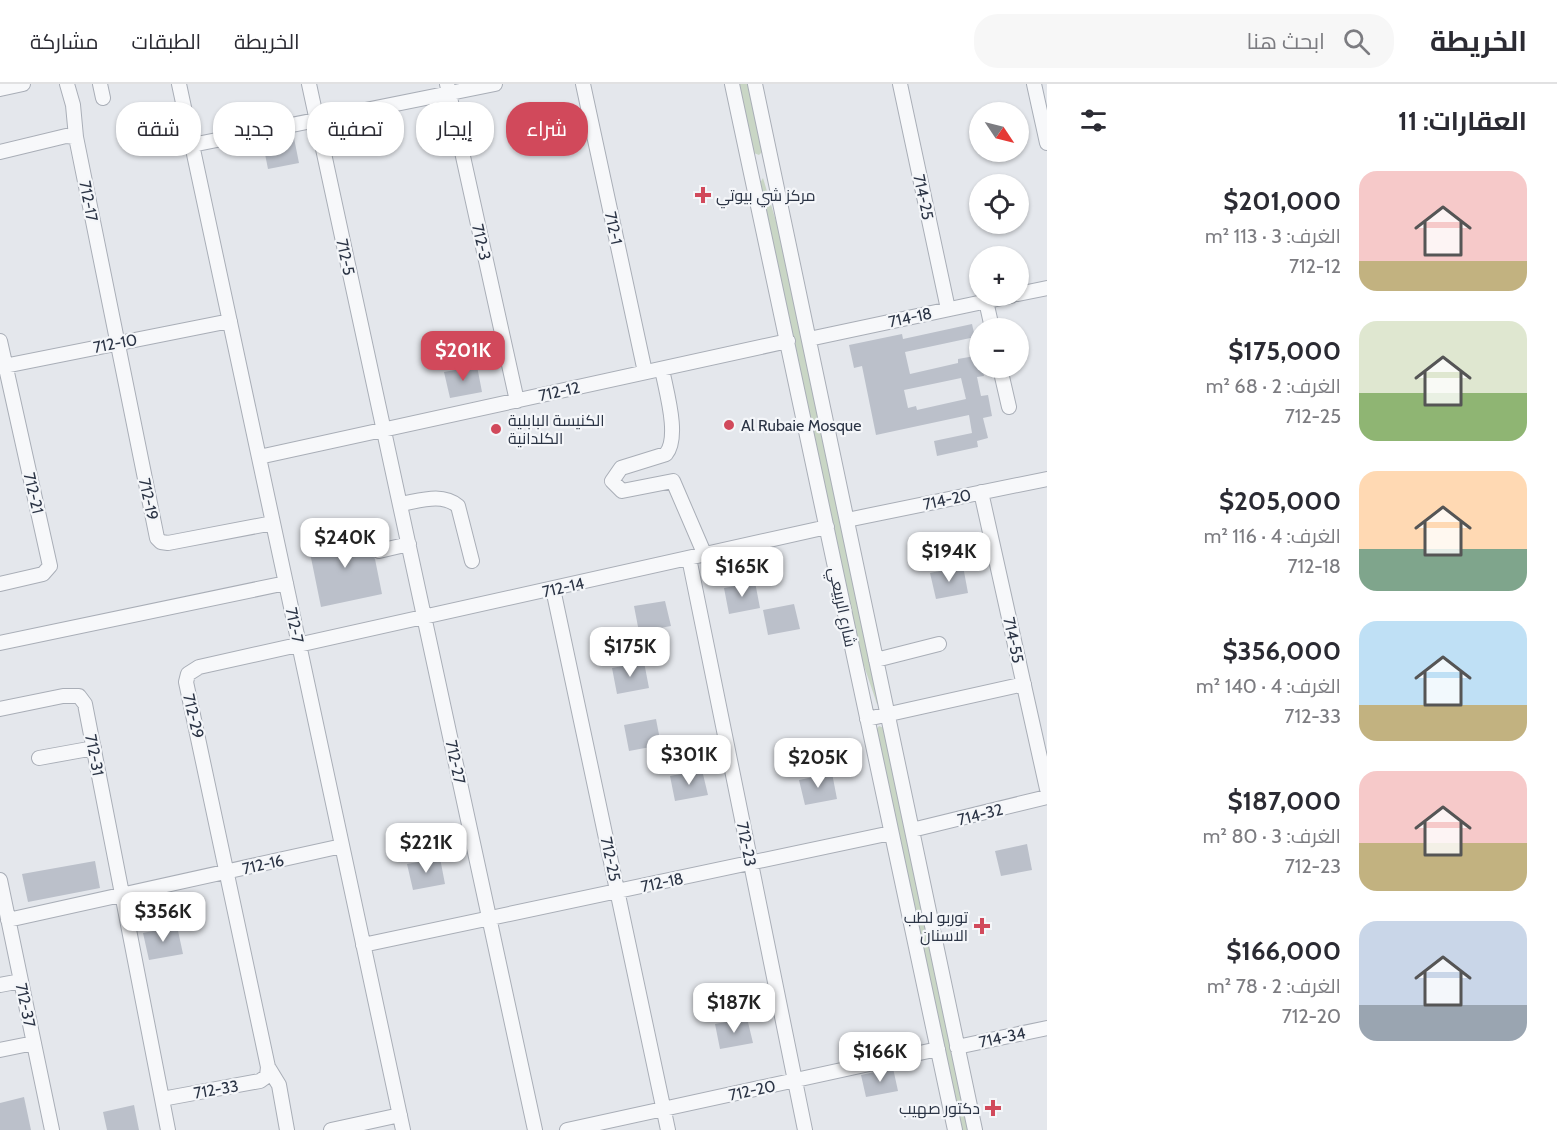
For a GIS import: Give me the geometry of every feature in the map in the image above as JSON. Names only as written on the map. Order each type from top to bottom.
[{"type":"street","points":[[0,89],[23,84]]},
{"type":"street","name":"712-17","points":[[66,84],[73,105],[76,136],[116,343]]},
{"type":"street","name":"712-7","points":[[179,84],[183,102]]},
{"type":"street","name":"712-5","points":[[309,84],[313,102]]},
{"type":"street","points":[[393,102],[448,89],[495,84]]},
{"type":"street","name":"712-1","points":[[583,84],[645,372]]},
{"type":"street","name":"شارع الربيعي","points":[[732,84],[955,1130]]},
{"type":"street","name":"شارع الربيعي","points":[[755,84],[975,1130]]},
{"type":"street","name":"714-25","points":[[900,84],[948,309]]},
{"type":"street","points":[[1034,84],[1047,143]]},
{"type":"street","name":"712-3","points":[[448,89],[517,401]]},
{"type":"street","points":[[201,143],[307,122]]},
{"type":"street","points":[[0,152],[62,137],[76,136]]},
{"type":"street","name":"712-7","points":[[194,156],[403,1130]]},
{"type":"street","name":"712-5","points":[[325,156],[384,430]]},
{"type":"street","points":[[752,171],[773,168]]},
{"type":"street","points":[[1029,292],[1047,288]]},
{"type":"street","name":"714-18","points":[[809,339],[969,305]]},
{"type":"street","name":"712-10","points":[[2,366],[230,321]]},
{"type":"street","points":[[0,341],[2,366]]},
{"type":"street","name":"712-12","points":[[259,457],[788,341]]},
{"type":"street","name":"712-19","points":[[116,343],[157,538],[161,542],[168,543],[273,523]]},
{"type":"street","name":"712-21","points":[[0,584],[43,574],[50,566],[2,366]]},
{"type":"street","points":[[662,369],[673,435],[670,449],[666,454],[621,468],[612,482],[622,491],[630,491],[673,481],[704,554]]},
{"type":"street","points":[[1002,378],[1009,407]]},
{"type":"street","name":"712-27","points":[[384,430],[535,1130]]},
{"type":"street","name":"714-20","points":[[847,520],[1047,479]]},
{"type":"street","name":"714-55","points":[[981,492],[1047,789]]},
{"type":"street","points":[[400,504],[442,498],[452,500],[458,506],[472,561]]},
{"type":"street","name":"712-14","points":[[300,646],[826,527]]},
{"type":"street","points":[[379,550],[408,544]]},
{"type":"street","name":"712-23","points":[[689,558],[804,1130]]},
{"type":"street","points":[[0,643],[286,583]]},
{"type":"street","name":"712-25","points":[[553,589],[668,1130]]},
{"type":"street","points":[[876,660],[939,644]]},
{"type":"street","name":"712-29","points":[[229,872],[186,682],[188,674],[199,667],[300,646]]},
{"type":"street","points":[[867,719],[1024,684]]},
{"type":"street","name":"712-31","points":[[0,709],[63,696],[79,696],[85,704],[121,895]]},
{"type":"street","points":[[39,758],[94,748]]},
{"type":"street","name":"714-32","points":[[912,830],[1047,797]]},
{"type":"street","name":"712-18","points":[[363,945],[891,833]]},
{"type":"street","name":"712-16","points":[[5,913],[121,895],[342,846]]},
{"type":"street","points":[[229,872],[268,1066],[279,1084],[287,1130]]},
{"type":"street","name":"712-37","points":[[0,880],[5,913],[52,1130]]},
{"type":"street","points":[[121,895],[168,1130]]},
{"type":"street","points":[[0,985],[21,981]]},
{"type":"street","name":"714-34","points":[[957,1047],[1047,1028]]},
{"type":"street","points":[[0,1050],[34,1042]]},
{"type":"street","name":"712-20","points":[[567,1130],[938,1049]]},
{"type":"street","name":"712-33","points":[[162,1099],[260,1081],[267,1076],[268,1066]]},
{"type":"street","points":[[331,1130],[400,1115]]},
{"type":"green space","points":[[739,84],[748,84],[763,151],[759,155],[754,153]]},
{"type":"green space","points":[[763,178],[788,261],[879,702],[877,704],[861,657],[760,183]]},
{"type":"green space","points":[[879,726],[884,728],[969,1130],[961,1130],[876,730]]},
{"type":"building","points":[[295,143],[299,163],[268,169],[265,156],[295,156]]},
{"type":"building","points":[[969,325],[969,338],[905,352],[910,374],[958,363],[958,359],[969,357],[969,378],[977,378],[981,396],[988,395],[992,416],[983,418],[988,438],[977,441],[978,447],[937,456],[934,441],[972,433],[969,415],[876,435],[862,366],[854,368],[849,345],[902,334],[903,339]],"holes":[[[961,378],[966,399],[917,410],[916,406],[908,408],[904,390]]]},
{"type":"building","points":[[477,366],[482,392],[450,398],[444,372]]},
{"type":"building","points":[[369,531],[372,545],[370,552],[375,559],[382,594],[321,607],[308,543]]},
{"type":"building","points":[[963,566],[968,593],[936,599],[930,573]]},
{"type":"building","points":[[755,582],[760,608],[729,614],[724,588]]},
{"type":"building","points":[[665,601],[671,626],[639,632],[634,606]]},
{"type":"building","points":[[794,604],[800,629],[768,635],[763,610]]},
{"type":"building","points":[[644,662],[649,688],[617,694],[612,668]]},
{"type":"building","points":[[656,719],[661,745],[629,751],[624,725]]},
{"type":"building","points":[[702,770],[708,795],[675,801],[670,776]]},
{"type":"building","points":[[832,773],[837,799],[805,805],[799,780]]},
{"type":"building","points":[[1027,844],[1032,870],[1001,876],[995,851]]},
{"type":"building","points":[[440,858],[445,884],[413,890],[407,864]]},
{"type":"building","points":[[95,861],[100,888],[28,902],[22,874]]},
{"type":"building","points":[[177,926],[183,954],[149,960],[143,933]]},
{"type":"building","points":[[747,1018],[753,1043],[720,1049],[715,1024]]},
{"type":"building","points":[[893,1068],[898,1091],[866,1097],[861,1075]]},
{"type":"building","points":[[24,1097],[31,1130],[0,1130],[0,1103]]},
{"type":"building","points":[[134,1105],[139,1130],[107,1130],[103,1112]]},
{"type":"place","name":"مركز شي بيوتي","points":[[703,195]]},
{"type":"place","name":"Al Rubaie Mosque","points":[[729,425]]},
{"type":"place","name":"الكنيسة البابلية الكلدانية","points":[[496,429]]},
{"type":"place","name":"توربو لطب الاسنان","points":[[982,926]]},
{"type":"place","name":"دكتور صهيب","points":[[993,1108]]}]
